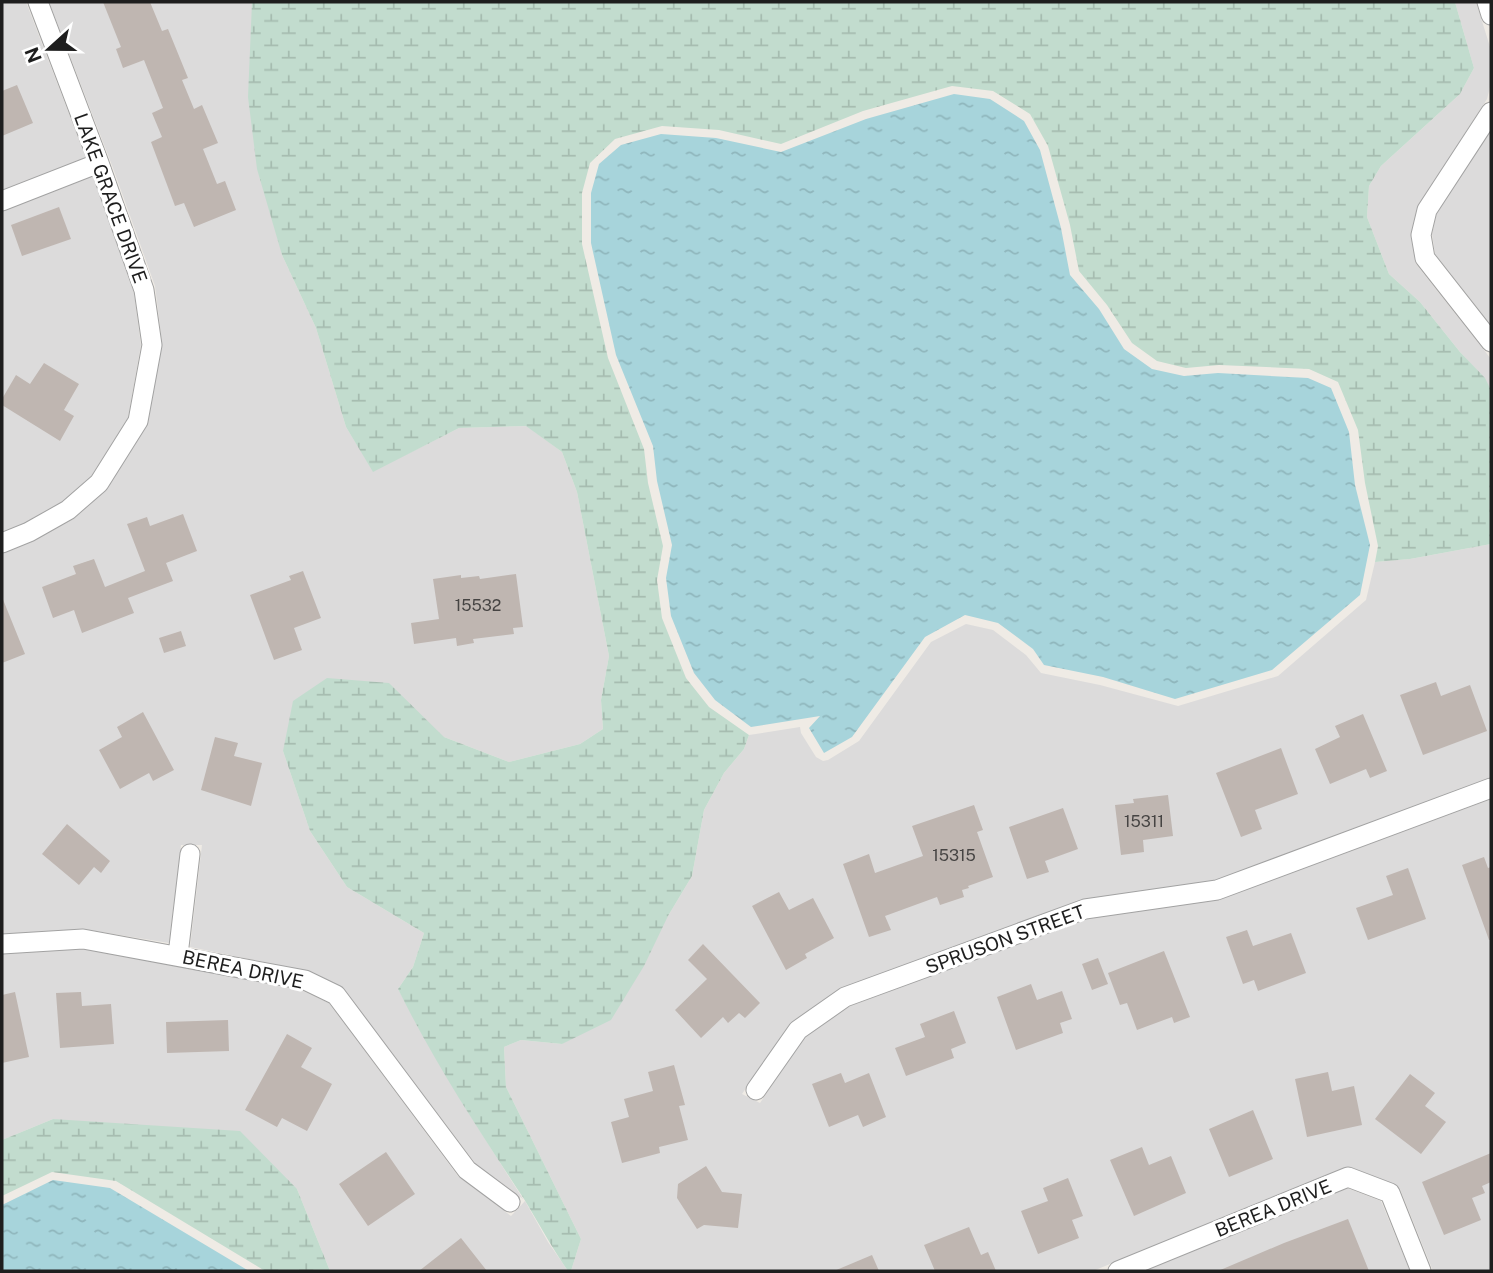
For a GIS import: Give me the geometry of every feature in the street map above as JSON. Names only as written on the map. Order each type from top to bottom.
[{"type":"street","name":"LAKE GRACE DRIVE","points":[[2,543],[29,532],[68,510],[99,483],[138,421],[152,345],[145,290],[38,2]]},
{"type":"street","points":[[1487,2],[1491,15]]},
{"type":"street","points":[[1491,111],[1427,210],[1421,235],[1425,258],[1491,342]]},
{"type":"street","points":[[2,201],[99,163]]},
{"type":"street","name":"SPRUSON STREET","points":[[756,1090],[797,1030],[845,997],[1085,909],[1217,890],[1491,789]]},
{"type":"street","points":[[178,955],[190,854]]},
{"type":"street","name":"BEREA DRIVE","points":[[2,944],[83,939],[305,980],[336,995],[467,1170],[510,1202]]},
{"type":"street","name":"BEREA DRIVE","points":[[1118,1271],[1348,1177],[1390,1193],[1421,1271]]},
{"type":"shaded area","points":[[2,2],[26,2],[86,158],[2,190]]},
{"type":"shaded area","points":[[49,2],[252,2],[282,255],[316,328],[346,427],[373,471],[459,428],[527,426],[562,452],[577,492],[609,656],[601,700],[603,729],[580,744],[509,762],[444,737],[283,751],[310,831],[347,887],[424,933],[413,967],[398,989],[463,1104],[523,1199],[475,1163],[342,987],[308,971],[190,947],[202,845],[181,845],[169,943],[83,929],[2,934],[2,553],[33,541],[73,519],[108,487],[148,422],[162,343],[155,286]]},
{"type":"shaded area","points":[[1455,2],[1476,2],[1491,50],[1491,83],[1487,99],[1417,208],[1411,234],[1416,264],[1491,359],[1491,390],[1420,302],[1389,274],[1367,217],[1369,186],[1381,166],[1460,94],[1474,68]]},
{"type":"shaded area","points":[[1491,130],[1491,325],[1435,254],[1432,234],[1437,212]]},
{"type":"shaded area","points":[[93,176],[134,293],[141,345],[128,418],[90,478],[62,503],[25,524],[2,533],[2,211]]},
{"type":"shaded area","points":[[1491,544],[1491,778],[1215,881],[1082,900],[842,988],[789,1025],[742,1094],[760,1103],[805,1036],[850,1006],[1087,918],[1221,899],[1491,799],[1491,1271],[1433,1271],[1400,1189],[1394,1184],[1353,1168],[1344,1168],[1093,1271],[571,1271],[581,1239],[506,1087],[504,1047],[521,1040],[562,1044],[668,916],[692,876],[704,810],[724,773],[744,749],[749,735],[800,727],[816,757],[823,761],[828,760],[859,741],[931,642],[966,624],[993,630],[1026,655],[1041,673],[1100,685],[1178,706],[1278,676],[1366,600],[1375,562],[1410,559]]},
{"type":"shaded area","points":[[82,948],[301,990],[329,1003],[458,1176],[511,1216],[525,1201],[568,1271],[330,1271],[297,1189],[53,1119],[2,1140],[2,953]]},
{"type":"shaded area","points":[[1347,1188],[1381,1201],[1410,1271],[1143,1271]]},
{"type":"green space","points":[[252,2],[1455,2],[1474,68],[1460,94],[1381,166],[1369,186],[1367,217],[1389,274],[1420,302],[1485,378],[1491,390],[1491,544],[1410,559],[1375,562],[1378,546],[1365,483],[1358,430],[1338,382],[1309,369],[1219,365],[1186,368],[1157,361],[1132,343],[1107,305],[1079,271],[1070,225],[1048,146],[1030,114],[993,91],[952,86],[863,111],[781,144],[719,130],[662,126],[615,139],[590,163],[582,193],[582,244],[608,358],[644,449],[648,483],[663,546],[657,580],[662,618],[686,678],[709,707],[749,735],[744,749],[724,773],[704,810],[692,876],[668,916],[644,966],[611,1020],[562,1044],[521,1040],[504,1047],[506,1087],[581,1239],[571,1271],[568,1271],[458,1096],[398,989],[413,967],[424,933],[347,887],[310,831],[283,751],[293,701],[327,678],[389,683],[444,737],[509,762],[580,744],[603,729],[601,700],[609,656],[577,492],[562,452],[526,426],[459,428],[373,472],[346,427],[316,328],[282,255],[257,169],[248,97]]},
{"type":"green space","points":[[53,1119],[240,1131],[297,1189],[330,1271],[265,1271],[116,1181],[52,1172],[2,1196],[2,1140]]},
{"type":"water","points":[[954,94],[990,99],[1024,121],[1040,150],[1061,228],[1070,275],[1099,309],[1124,349],[1152,369],[1184,376],[1218,373],[1308,378],[1331,388],[1349,432],[1355,485],[1370,545],[1360,595],[1272,670],[1175,699],[1103,677],[1044,665],[1033,649],[998,623],[965,615],[925,637],[852,737],[824,753],[809,728],[820,716],[751,727],[715,700],[694,673],[671,616],[666,578],[672,545],[657,481],[653,446],[616,355],[591,243],[591,193],[599,164],[621,145],[661,134],[716,138],[781,152],[866,119]]},
{"type":"water","points":[[53,1180],[110,1188],[249,1271],[2,1271],[2,1205]]},
{"type":"building","points":[[103,2],[150,2],[162,31],[168,29],[188,78],[182,80],[194,109],[202,105],[218,143],[203,149],[217,184],[225,181],[236,210],[194,227],[184,203],[175,206],[151,142],[162,137],[152,113],[163,108],[144,60],[123,68],[116,49],[121,47]]},
{"type":"building","points":[[17,85],[33,123],[2,136],[2,91]]},
{"type":"building","points":[[59,207],[71,239],[22,256],[11,225]]},
{"type":"building","points":[[44,363],[79,384],[64,410],[74,416],[60,441],[2,405],[2,399],[16,375],[30,384]]},
{"type":"building","points":[[183,514],[197,551],[166,563],[173,581],[128,598],[134,613],[82,633],[74,610],[53,618],[42,587],[76,574],[73,566],[94,559],[105,587],[145,571],[127,524],[147,517],[150,526]]},
{"type":"building","points":[[303,571],[321,618],[294,628],[302,650],[274,660],[250,595],[291,580],[289,576]]},
{"type":"building","points":[[516,574],[523,627],[513,628],[514,634],[473,639],[474,643],[457,646],[456,638],[414,644],[411,623],[439,619],[433,579],[461,575],[461,578],[479,576],[480,579]]},
{"type":"building","points":[[2,597],[25,654],[2,663]]},
{"type":"building","points":[[181,631],[186,646],[164,653],[159,638]]},
{"type":"building","points":[[1436,682],[1441,696],[1470,685],[1487,731],[1423,755],[1400,695]]},
{"type":"building","points":[[143,712],[174,770],[153,781],[149,773],[120,789],[99,750],[122,737],[117,727]]},
{"type":"building","points":[[1363,714],[1387,771],[1370,778],[1366,769],[1330,784],[1315,749],[1340,737],[1335,726]]},
{"type":"building","points":[[215,737],[238,743],[234,756],[262,763],[251,806],[201,790]]},
{"type":"building","points":[[1281,748],[1298,794],[1255,810],[1262,829],[1241,837],[1216,773]]},
{"type":"building","points":[[1168,795],[1173,836],[1143,840],[1144,852],[1121,855],[1115,805],[1134,803],[1133,799]]},
{"type":"building","points":[[974,805],[983,830],[977,832],[993,877],[962,890],[964,897],[940,905],[937,897],[885,916],[891,930],[869,937],[843,864],[869,854],[875,873],[923,856],[912,826]]},
{"type":"building","points":[[1063,808],[1078,849],[1045,861],[1049,872],[1027,879],[1009,827]]},
{"type":"building","points":[[67,824],[110,861],[101,873],[94,867],[79,885],[42,854]]},
{"type":"building","points":[[1484,857],[1488,868],[1491,867],[1491,940],[1462,865]]},
{"type":"building","points":[[1408,868],[1426,919],[1368,940],[1356,908],[1393,895],[1386,876]]},
{"type":"building","points":[[779,892],[789,910],[813,898],[834,938],[805,954],[807,958],[786,970],[752,906]]},
{"type":"building","points":[[1247,930],[1253,946],[1291,933],[1306,973],[1258,991],[1254,980],[1243,984],[1226,937]]},
{"type":"building","points":[[703,944],[760,1003],[745,1018],[739,1013],[728,1023],[723,1017],[701,1038],[675,1010],[707,979],[688,960]]},
{"type":"building","points":[[1164,951],[1190,1017],[1174,1023],[1172,1017],[1137,1030],[1127,1003],[1120,1005],[1108,973]]},
{"type":"building","points":[[1098,958],[1108,984],[1092,990],[1082,964]]},
{"type":"building","points":[[1031,984],[1037,1000],[1062,991],[1072,1019],[1060,1023],[1063,1033],[1016,1050],[997,997]]},
{"type":"building","points":[[15,992],[29,1057],[2,1063],[2,995]]},
{"type":"building","points":[[81,992],[82,1006],[111,1004],[114,1044],[60,1048],[56,993]]},
{"type":"building","points":[[954,1011],[966,1043],[951,1049],[954,1058],[906,1076],[895,1048],[925,1037],[920,1024]]},
{"type":"building","points":[[228,1020],[229,1051],[167,1053],[166,1022]]},
{"type":"building","points":[[287,1034],[312,1048],[301,1067],[332,1084],[307,1131],[282,1118],[277,1127],[245,1110]]},
{"type":"building","points":[[674,1065],[685,1105],[679,1106],[688,1140],[659,1147],[660,1153],[622,1163],[611,1122],[629,1117],[624,1099],[653,1091],[648,1072]]},
{"type":"building","points":[[1328,1072],[1332,1091],[1354,1086],[1362,1125],[1307,1137],[1295,1079]]},
{"type":"building","points":[[841,1073],[845,1083],[869,1073],[886,1117],[863,1127],[858,1115],[829,1127],[812,1084]]},
{"type":"building","points":[[1410,1074],[1435,1093],[1425,1106],[1446,1122],[1421,1154],[1375,1119]]},
{"type":"building","points":[[1253,1110],[1273,1159],[1229,1177],[1209,1129]]},
{"type":"building","points":[[1142,1147],[1149,1165],[1171,1156],[1186,1193],[1134,1216],[1110,1160]]},
{"type":"building","points":[[386,1152],[415,1194],[368,1226],[339,1184]]},
{"type":"building","points":[[1491,1153],[1491,1182],[1482,1186],[1485,1193],[1472,1198],[1481,1220],[1444,1235],[1422,1182]]},
{"type":"building","points":[[706,1166],[722,1192],[742,1194],[738,1228],[704,1225],[697,1229],[677,1198],[678,1184]]},
{"type":"building","points":[[1068,1178],[1083,1216],[1072,1220],[1079,1238],[1038,1254],[1021,1211],[1048,1201],[1043,1188]]},
{"type":"building","points":[[1348,1219],[1369,1271],[1218,1271],[1284,1243]]},
{"type":"building","points":[[969,1227],[981,1255],[988,1252],[996,1271],[935,1271],[924,1245]]},
{"type":"building","points":[[461,1238],[487,1271],[419,1271]]},
{"type":"building","points":[[872,1255],[879,1271],[834,1271]]}]
